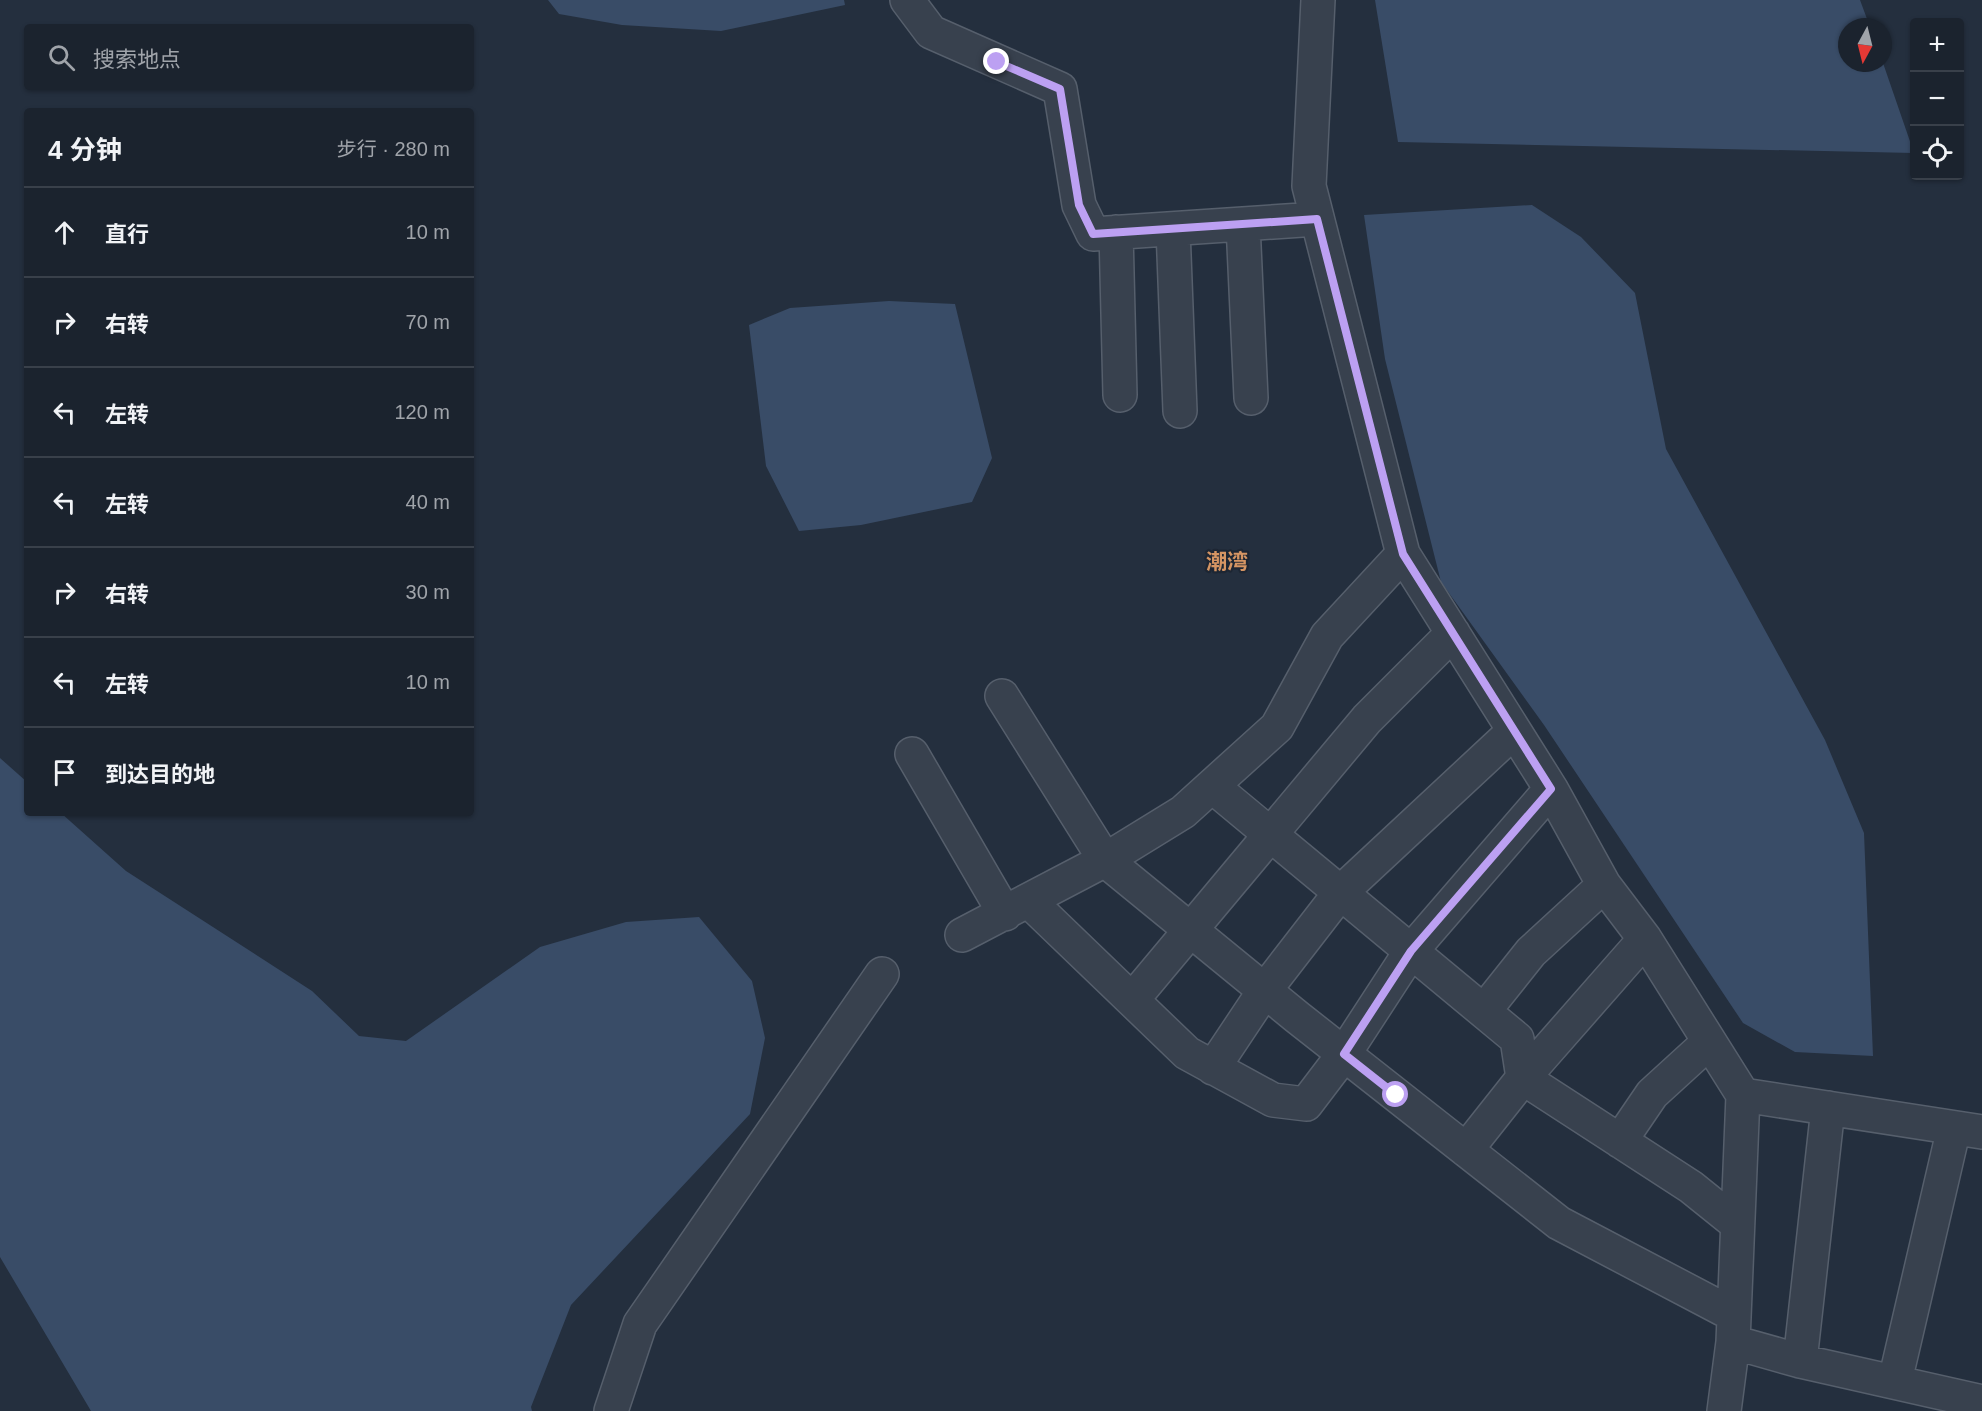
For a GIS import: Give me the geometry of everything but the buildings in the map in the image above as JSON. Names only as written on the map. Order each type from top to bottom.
[{"type":"street","points":[[908,0],[931,32],[1060,89],[1079,205],[1093,234],[1317,219]]},
{"type":"street","points":[[1318,0],[1308,164],[1309,186],[1403,554],[1551,789],[1604,885],[1645,939],[1743,1095],[1733,1328],[1724,1411]]},
{"type":"street","points":[[1243,224],[1251,398]]},
{"type":"street","points":[[1173,229],[1180,411]]},
{"type":"street","points":[[1116,232],[1120,395]]},
{"type":"street","points":[[962,935],[1018,908],[1105,860],[1183,812],[1277,727],[1327,636],[1403,554]]},
{"type":"street","points":[[1132,1000],[1189,929],[1367,719],[1453,633]]},
{"type":"street","points":[[1002,696],[1105,860],[1264,990],[1558,1223],[1733,1328],[1800,1361],[1982,1402]]},
{"type":"street","points":[[1213,1068],[1264,990],[1340,893],[1514,730]]},
{"type":"street","points":[[912,754],[1018,908],[1132,1000],[1187,1053],[1273,1100],[1306,1104],[1344,1054],[1411,951],[1551,789]]},
{"type":"street","points":[[1212,786],[1517,1039],[1523,1078],[1690,1188],[1737,1224]]},
{"type":"street","points":[[1484,1011],[1531,952],[1604,885]]},
{"type":"street","points":[[1466,1150],[1523,1078],[1645,939]]},
{"type":"street","points":[[611,1411],[640,1324],[882,974]]},
{"type":"street","points":[[1620,1141],[1652,1094],[1709,1042]]},
{"type":"street","points":[[1743,1095],[1968,1130],[1895,1381]]},
{"type":"street","points":[[1800,1361],[1828,1108]]},
{"type":"water","points":[[548,0],[844,0],[845,5],[721,31],[622,25],[559,14]]},
{"type":"water","points":[[1375,0],[1860,0],[1867,18],[1838,18],[1838,72],[1886,72],[1910,141],[1910,153],[1398,142]]},
{"type":"water","points":[[1532,205],[1581,237],[1635,293],[1666,449],[1825,740],[1864,833],[1873,1056],[1795,1052],[1743,1023],[1544,725],[1441,582],[1385,359],[1364,215]]},
{"type":"water","points":[[889,301],[955,304],[992,458],[972,502],[861,525],[799,531],[766,466],[749,325],[790,308]]},
{"type":"water","points":[[0,758],[24,779],[24,816],[64,816],[126,871],[312,991],[359,1036],[406,1041],[540,947],[626,922],[699,917],[752,981],[765,1038],[750,1114],[571,1305],[531,1407],[532,1411],[91,1411],[0,1257]]},
{"type":"district","name":"潮湾","points":[[1227,562]]},
{"type":"route","points":[[997,62],[1060,89],[1079,205],[1093,234],[1317,219],[1403,554],[1551,789],[1411,951],[1344,1054],[1396,1095]]}]
